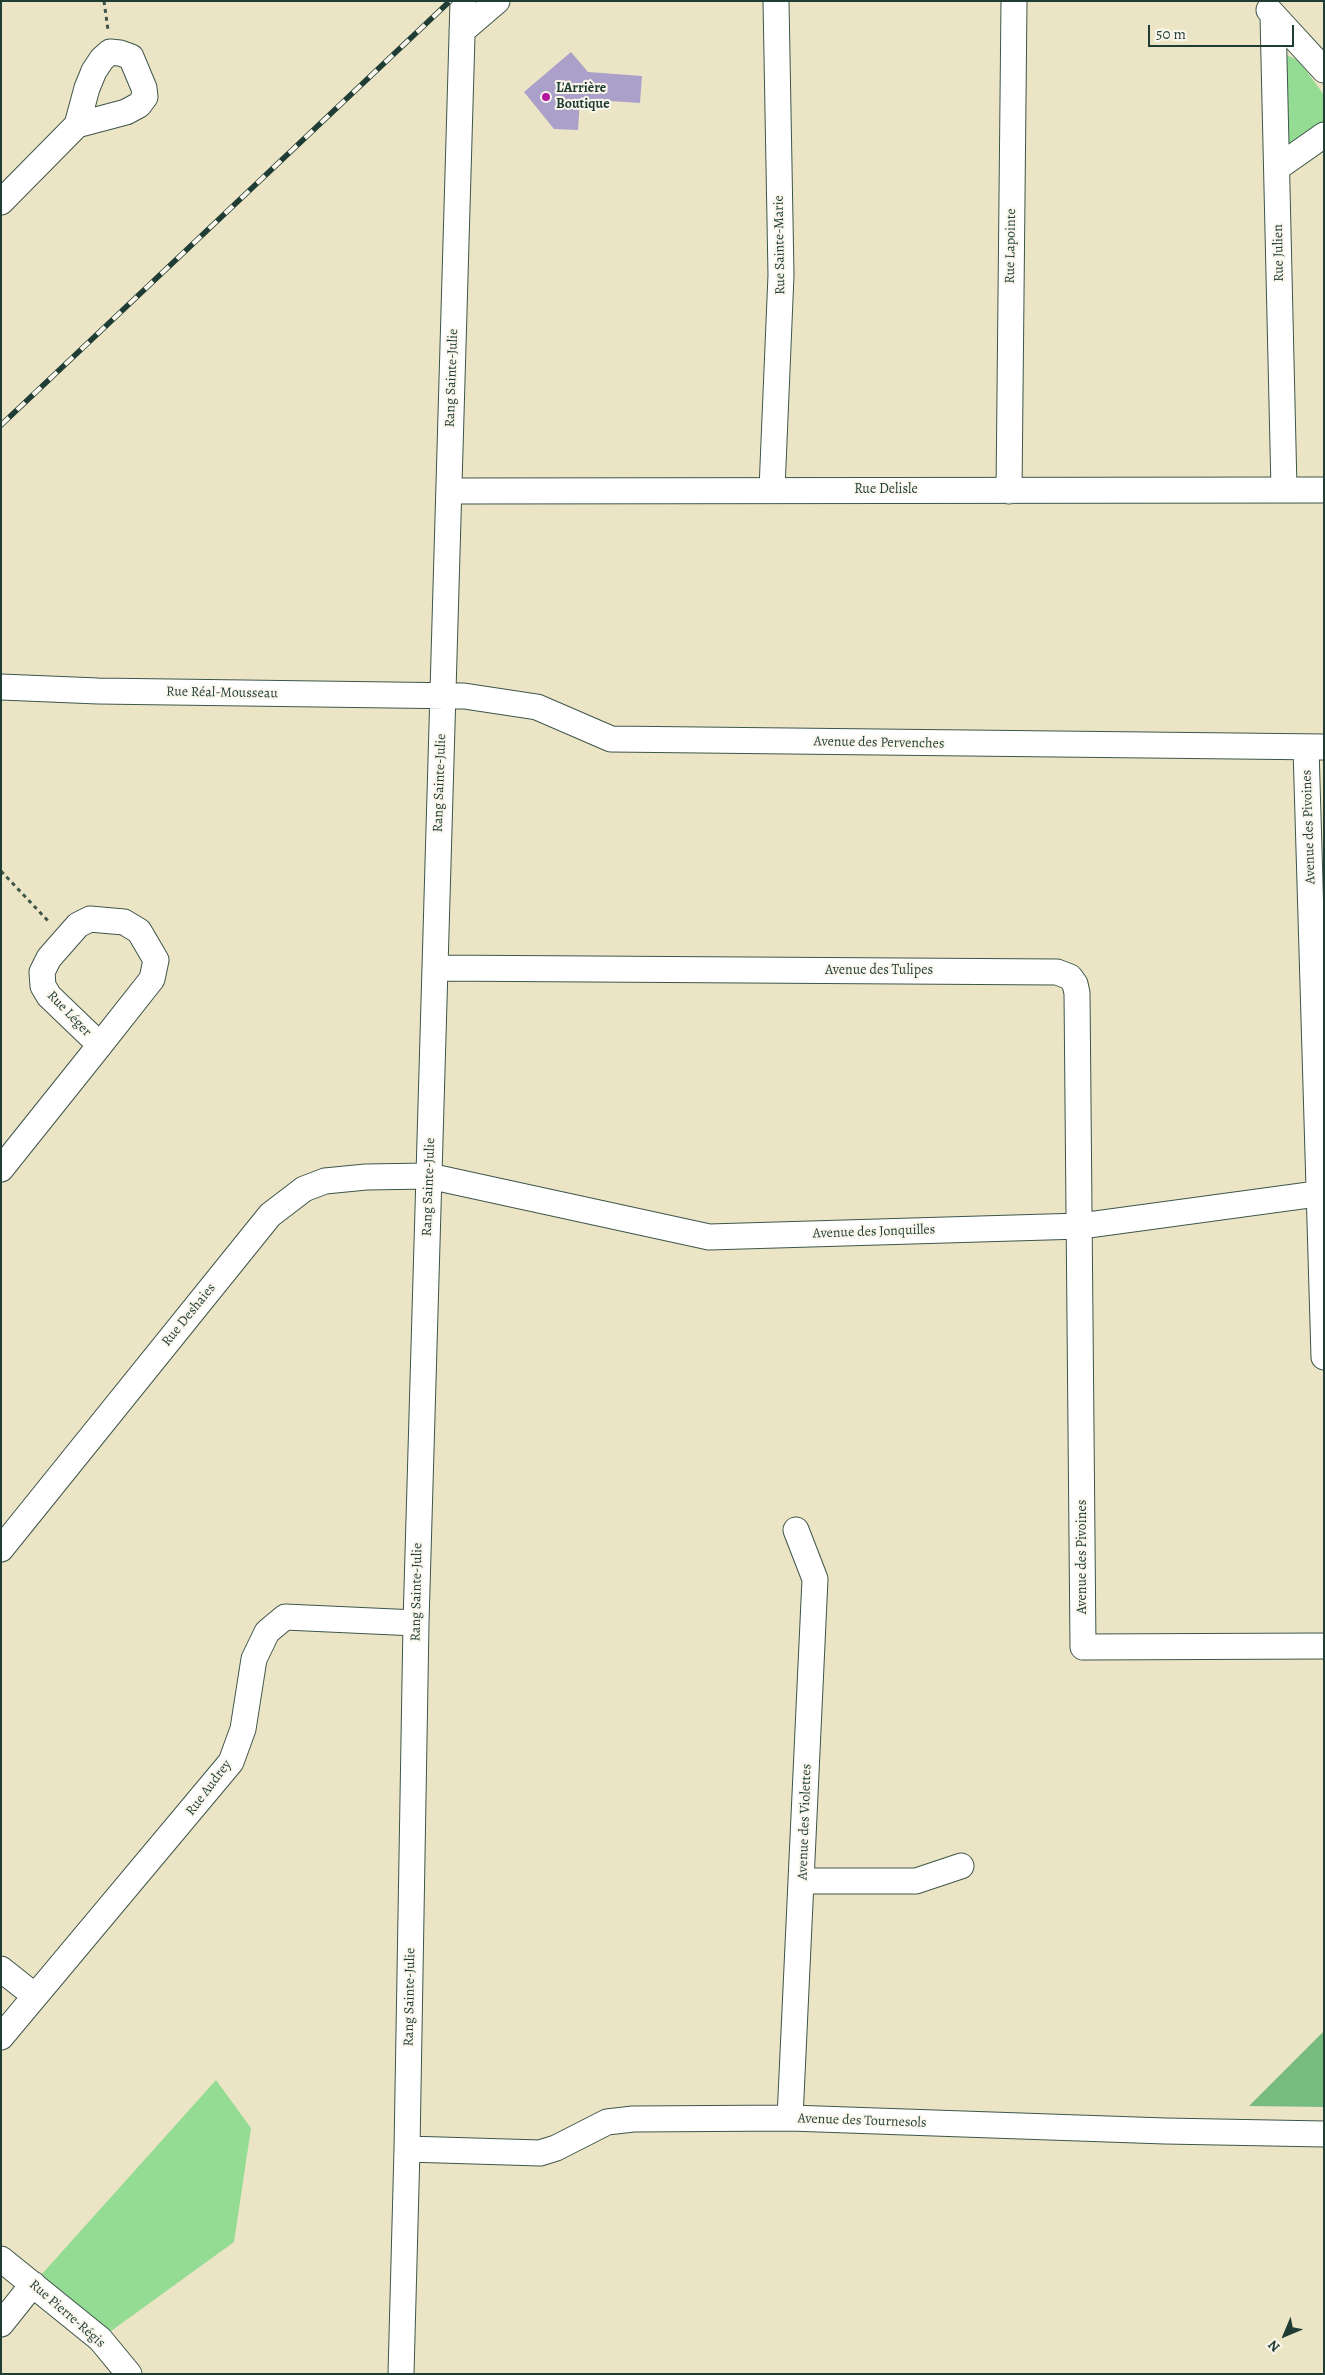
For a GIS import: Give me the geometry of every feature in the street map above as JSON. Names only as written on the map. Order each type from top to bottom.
[{"type":"street","name":"Rang Sainte-Julie","points":[[401,2374],[407,2149],[416,1623],[462,1]]},
{"type":"street","points":[[462,32],[497,1]]},
{"type":"street","name":"Rue Sainte-Marie","points":[[772,489],[782,275],[776,1]]},
{"type":"street","name":"Rue Lapointe","points":[[1009,491],[1014,1]]},
{"type":"street","points":[[1268,8],[1324,70]]},
{"type":"street","name":"Rue Julien","points":[[1268,8],[1277,168],[1284,489]]},
{"type":"street","points":[[1,202],[77,125],[94,71],[102,59],[110,52],[120,52],[131,57],[142,79],[145,97],[139,105],[126,112],[77,125]]},
{"type":"street","points":[[1277,168],[1324,135]]},
{"type":"street","name":"Rue Delisle","points":[[449,491],[772,489],[1009,491],[1324,490]]},
{"type":"street","name":"Rue Réal-Mousseau","points":[[1,687],[98,691],[443,695]]},
{"type":"street","name":"Avenue des Pervenches","points":[[443,695],[537,707],[611,739],[1315,748]]},
{"type":"street","name":"Avenue des Pivoines","points":[[1315,748],[1324,1357]]},
{"type":"street","name":"Rue Léger","points":[[1,1169],[100,1046],[152,979],[156,960],[139,931],[124,922],[90,919],[78,925],[64,938],[42,972],[43,986],[49,996],[100,1046]]},
{"type":"street","name":"Avenue des Tulipes","points":[[435,968],[1057,972],[1066,974],[1075,984],[1077,993],[1081,1226]]},
{"type":"street","name":"Avenue des Jonquilles","points":[[429,1176],[709,1237],[1081,1226],[1322,1193]]},
{"type":"street","name":"Rue Deshaies","points":[[1,1549],[270,1214],[304,1189],[325,1181],[352,1177],[429,1176]]},
{"type":"street","name":"Avenue des Pivoines","points":[[1081,1226],[1083,1647],[1324,1646]]},
{"type":"street","name":"Avenue des Violettes","points":[[790,2118],[803,1881],[815,1579],[796,1530]]},
{"type":"street","name":"Rue Audrey","points":[[1,2037],[231,1762],[242,1729],[254,1660],[267,1632],[285,1617],[416,1623]]},
{"type":"street","points":[[803,1881],[916,1881],[961,1866]]},
{"type":"street","points":[[1,1969],[35,1996]]},
{"type":"street","name":"Avenue des Tournesols","points":[[407,2149],[540,2153],[556,2148],[607,2122],[633,2119],[790,2118],[1155,2131],[1324,2134]]},
{"type":"street","name":"Rue Pierre-Régis","points":[[1,2258],[100,2339],[130,2374]]},
{"type":"street","points":[[1,2324],[33,2284]]},
{"type":"path","points":[[104,1],[110,52]]},
{"type":"path","points":[[1,871],[64,938]]},
{"type":"green space","points":[[1285,54],[1299,61],[1324,95],[1324,128],[1283,151]]},
{"type":"green space","points":[[1324,2031],[1324,2107],[1249,2106]]},
{"type":"green space","points":[[216,2080],[251,2128],[234,2242],[100,2339],[33,2284]]},
{"type":"building","points":[[571,52],[588,72],[642,76],[640,103],[580,99],[578,130],[554,129],[524,92]]},
{"type":"railway","points":[[1,425],[450,1]]},
{"type":"place","name":"L'Arrière Boutique","points":[[546,97]]}]
